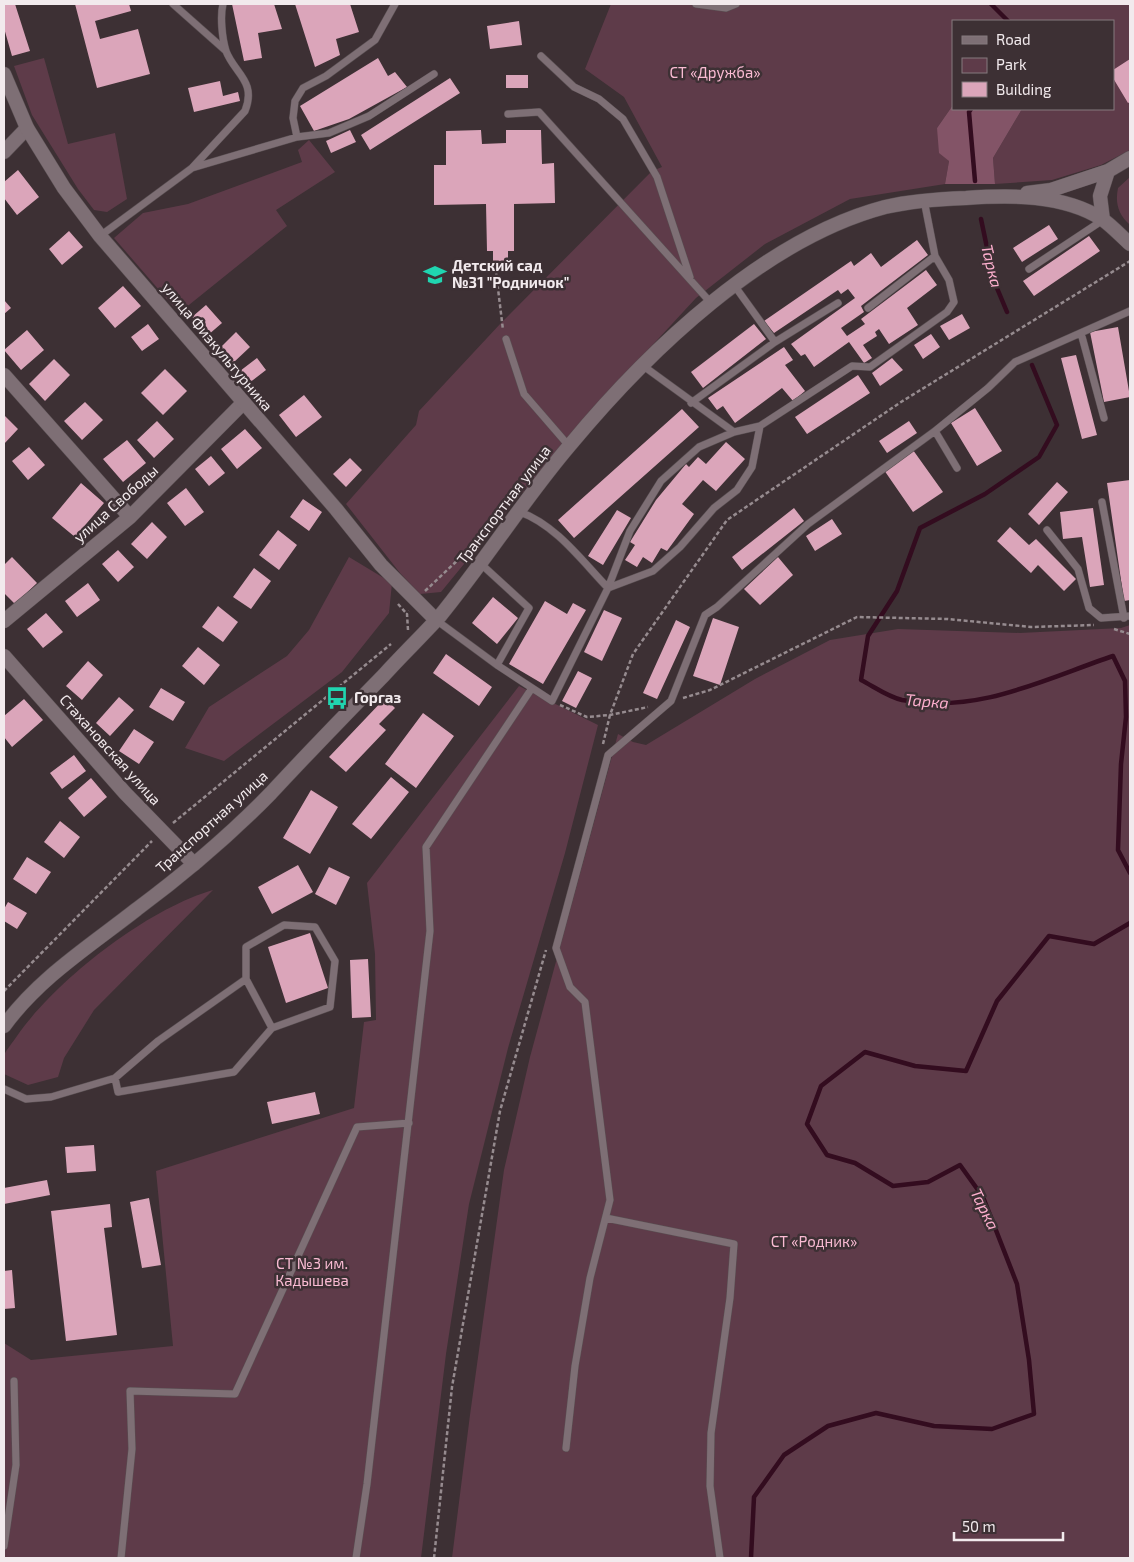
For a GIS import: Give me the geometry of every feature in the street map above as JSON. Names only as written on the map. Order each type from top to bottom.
[{"type":"street","name":"улица Физкультурника","points":[[4,74],[27,128],[64,188],[100,236],[172,317],[243,404],[336,509],[381,565],[436,620]]},
{"type":"street","points":[[4,152],[27,128]]},
{"type":"street","points":[[1005,195],[1051,190],[1108,171],[1130,158]]},
{"type":"street","points":[[1103,220],[1100,196],[1108,171]]},
{"type":"street","name":"Транспортная улица","points":[[4,1026],[8,1015],[50,975],[194,864],[253,811],[436,620],[481,564],[568,446],[642,365],[677,332],[734,286],[821,231],[885,207],[924,200],[1005,195],[1031,197],[1078,207],[1103,220],[1130,244]]},
{"type":"street","points":[[4,375],[130,517]]},
{"type":"street","name":"улица Свободы","points":[[4,621],[130,517],[243,404]]},
{"type":"street","name":"Стахановская улица","points":[[4,656],[125,793],[194,864]]},
{"type":"lane","points":[[100,236],[192,168],[244,111],[249,100],[243,76],[226,51],[172,4]]},
{"type":"lane","points":[[223,4],[221,11],[226,51]]},
{"type":"lane","points":[[297,137],[293,118],[295,101],[303,88],[326,76],[376,40],[395,4]]},
{"type":"lane","points":[[696,4],[726,8],[736,4]]},
{"type":"lane","points":[[541,56],[574,87],[599,99],[624,120],[657,177],[691,280]]},
{"type":"lane","points":[[192,168],[297,137],[329,133],[369,116],[434,74]]},
{"type":"lane","points":[[508,114],[539,112],[712,304]]},
{"type":"lane","points":[[436,620],[497,665],[552,701],[608,588],[630,531],[661,481],[699,447],[734,432],[760,426],[852,366],[870,367],[948,312],[954,302],[949,280],[935,256],[924,200]]},
{"type":"lane","points":[[1029,269],[1103,220]]},
{"type":"lane","points":[[868,308],[935,256]]},
{"type":"lane","points":[[734,286],[776,342]]},
{"type":"lane","points":[[691,403],[776,342],[838,303]]},
{"type":"lane","points":[[566,1448],[575,1366],[590,1278],[610,1200],[585,1002],[570,987],[556,948],[608,755],[671,701],[705,614],[717,607],[808,524],[934,431],[988,388],[1015,362],[1130,314]]},
{"type":"lane","points":[[1081,333],[1104,418]]},
{"type":"lane","points":[[506,340],[524,394],[568,446]]},
{"type":"lane","points":[[642,365],[691,403],[734,432]]},
{"type":"lane","points":[[608,588],[653,571],[680,547],[714,508],[737,490],[752,467],[760,426]]},
{"type":"lane","points":[[934,431],[957,468]]},
{"type":"lane","points":[[1047,530],[1078,569],[1089,608],[1101,618],[1127,617],[1102,502]]},
{"type":"lane","points":[[520,512],[535,518],[555,534],[608,588]]},
{"type":"lane","points":[[481,564],[529,608],[497,665]]},
{"type":"lane","points":[[356,1558],[367,1484],[430,931],[426,847],[532,688]]},
{"type":"lane","points":[[115,1078],[118,1092],[234,1072],[272,1028],[330,1007],[335,962],[315,927],[284,925],[246,947],[246,979],[272,1028]]},
{"type":"lane","points":[[4,1089],[26,1099],[51,1097],[115,1078],[158,1042],[246,979]]},
{"type":"lane","points":[[121,1558],[132,1449],[130,1391],[235,1394],[357,1128],[409,1123]]},
{"type":"lane","points":[[606,1218],[734,1244],[730,1298],[711,1432],[710,1486],[720,1558]]},
{"type":"lane","points":[[4,1546],[16,1465],[14,1381]]},
{"type":"path","points":[[601,751],[610,715],[633,654],[727,520],[901,402],[1130,261]]},
{"type":"path","points":[[496,272],[501,323],[506,340]]},
{"type":"path","points":[[408,631],[407,614],[416,600],[482,537]]},
{"type":"path","points":[[552,701],[587,717],[610,715],[671,701],[710,690],[857,617],[902,620],[948,619],[1031,627],[1101,624]]},
{"type":"path","points":[[1108,627],[1130,634]]},
{"type":"path","points":[[4,991],[162,832],[393,643]]},
{"type":"path","points":[[434,1558],[452,1387],[500,1110],[546,948]]},
{"type":"green space","name":"СТ «Дружба»","points":[[611,4],[1130,4],[1130,150],[1101,165],[1052,180],[995,184],[993,158],[1021,110],[1114,110],[1114,20],[952,20],[952,106],[937,128],[949,161],[945,184],[850,199],[765,244],[696,298],[575,429],[441,592],[420,594],[400,573],[346,504],[416,425],[419,411],[501,323],[652,171],[662,167],[624,97],[585,69]]},
{"type":"green space","points":[[44,58],[68,144],[115,133],[127,199],[107,212],[94,210],[78,189],[32,115],[14,66]]},
{"type":"green space","points":[[309,140],[335,172],[276,210],[287,226],[179,313],[114,238],[143,213],[188,204],[302,162],[298,150]]},
{"type":"green space","points":[[1130,177],[1130,225],[1118,208],[1117,199],[1118,188]]},
{"type":"green space","points":[[349,557],[392,583],[389,613],[342,672],[224,761],[185,748],[209,707],[287,656],[309,630]]},
{"type":"green space","name":"СТ «Родник»","points":[[1130,625],[1130,1558],[452,1558],[504,1170],[530,1057],[618,734],[633,742],[646,745],[755,679],[830,640],[898,629],[1020,633],[1121,628]]},
{"type":"green space","name":"СТ №3 им. Кадышева","points":[[519,686],[598,725],[565,853],[508,1048],[469,1204],[446,1354],[421,1558],[4,1558],[4,1343],[31,1360],[173,1346],[156,1171],[354,1108],[364,1022],[376,1020],[375,954],[367,883]]},
{"type":"green space","points":[[213,890],[94,1010],[64,1058],[58,1077],[28,1085],[4,1074],[3,1057],[10,1046],[34,1014],[79,970],[132,930],[160,913],[187,899]]},
{"type":"shaded area","points":[[952,106],[952,110],[1021,110],[993,158],[995,184],[945,184],[949,161],[939,153],[937,128]]},
{"type":"building","points":[[4,4],[15,4],[30,51],[12,56],[4,28]]},
{"type":"building","points":[[75,4],[129,4],[131,11],[95,21],[100,39],[138,29],[150,74],[97,88]]},
{"type":"building","points":[[232,4],[274,4],[282,29],[258,33],[262,58],[244,61]]},
{"type":"building","points":[[295,4],[350,4],[359,32],[336,39],[340,55],[315,67]]},
{"type":"building","points":[[519,21],[522,45],[490,49],[487,26]]},
{"type":"building","points":[[378,58],[388,76],[395,72],[407,87],[349,119],[314,131],[300,106]]},
{"type":"building","points":[[1130,59],[1130,102],[1128,103],[1114,80],[1114,69]]},
{"type":"building","points":[[506,75],[528,75],[528,88],[506,88]]},
{"type":"building","points":[[450,78],[460,93],[370,150],[361,135]]},
{"type":"building","points":[[220,81],[223,96],[238,92],[240,101],[194,112],[188,88]]},
{"type":"building","points":[[350,130],[356,142],[331,153],[326,141]]},
{"type":"building","points":[[481,130],[482,144],[506,143],[506,130],[541,130],[542,164],[554,163],[555,203],[514,204],[514,251],[508,251],[508,262],[493,262],[493,251],[487,251],[486,204],[434,205],[434,165],[446,165],[446,131]]},
{"type":"building","points":[[18,170],[39,197],[17,215],[4,198],[4,182]]},
{"type":"building","points":[[1049,225],[1058,239],[1022,262],[1013,248]]},
{"type":"building","points":[[69,231],[83,247],[62,265],[49,249]]},
{"type":"building","points":[[1089,236],[1100,251],[1034,296],[1023,281]]},
{"type":"building","points":[[917,240],[928,255],[861,306],[864,312],[841,328],[847,336],[865,324],[861,319],[926,270],[937,285],[907,308],[918,325],[889,344],[879,329],[875,332],[877,336],[863,345],[872,358],[864,363],[849,342],[814,367],[805,354],[801,356],[791,344],[855,298],[848,289],[841,294],[838,290],[774,333],[764,321],[851,261],[854,266],[871,253],[881,267]]},
{"type":"building","points":[[123,286],[141,306],[115,328],[98,308]]},
{"type":"building","points":[[4,300],[11,308],[4,314]]},
{"type":"building","points":[[206,305],[222,323],[208,335],[192,317]]},
{"type":"building","points":[[962,314],[970,328],[949,340],[940,326]]},
{"type":"building","points":[[148,324],[159,339],[142,351],[131,337]]},
{"type":"building","points":[[754,324],[766,339],[703,388],[691,372]]},
{"type":"building","points":[[1118,327],[1130,397],[1104,402],[1090,332]]},
{"type":"building","points":[[27,330],[44,350],[21,370],[4,350]]},
{"type":"building","points":[[236,332],[250,347],[233,363],[219,349]]},
{"type":"building","points":[[931,334],[940,347],[923,359],[914,345]]},
{"type":"building","points":[[784,347],[793,360],[785,365],[805,391],[793,401],[782,388],[735,423],[723,406],[717,410],[708,398]]},
{"type":"building","points":[[1076,355],[1097,435],[1082,439],[1061,358]]},
{"type":"building","points":[[257,358],[266,370],[249,383],[240,371]]},
{"type":"building","points":[[892,358],[903,370],[880,386],[872,373]]},
{"type":"building","points":[[54,359],[70,375],[45,401],[29,384]]},
{"type":"building","points":[[165,369],[187,391],[163,415],[141,393]]},
{"type":"building","points":[[858,375],[870,393],[807,434],[795,417]]},
{"type":"building","points":[[304,395],[322,417],[296,437],[279,415]]},
{"type":"building","points":[[85,402],[103,420],[82,440],[64,421]]},
{"type":"building","points":[[975,408],[1002,451],[977,466],[951,423]]},
{"type":"building","points":[[682,409],[699,427],[574,538],[558,520]]},
{"type":"building","points":[[4,415],[18,429],[4,444]]},
{"type":"building","points":[[157,421],[174,439],[154,458],[137,440]]},
{"type":"building","points":[[909,421],[917,433],[887,453],[879,441]]},
{"type":"building","points":[[245,429],[262,448],[237,469],[221,449]]},
{"type":"building","points":[[127,440],[146,463],[123,482],[103,459]]},
{"type":"building","points":[[726,442],[745,459],[716,491],[703,480],[682,504],[694,514],[667,551],[661,548],[652,563],[643,557],[637,567],[625,560],[635,545],[630,542],[656,500],[686,464],[689,467],[698,457],[706,464]]},
{"type":"building","points":[[29,447],[45,465],[28,480],[12,461]]},
{"type":"building","points":[[913,450],[943,492],[913,512],[884,470]]},
{"type":"building","points":[[211,456],[225,473],[209,486],[195,469]]},
{"type":"building","points":[[350,458],[362,470],[346,487],[333,474]]},
{"type":"building","points":[[1130,480],[1130,600],[1124,601],[1107,483]]},
{"type":"building","points":[[1057,482],[1068,492],[1039,525],[1028,514]]},
{"type":"building","points":[[81,483],[104,503],[75,537],[52,518]]},
{"type":"building","points":[[186,488],[204,512],[185,526],[167,503]]},
{"type":"building","points":[[303,499],[322,512],[309,531],[290,517]]},
{"type":"building","points":[[794,508],[804,521],[742,570],[732,557]]},
{"type":"building","points":[[1093,508],[1104,585],[1090,587],[1082,537],[1063,539],[1060,512]]},
{"type":"building","points":[[617,510],[631,518],[603,565],[588,556]]},
{"type":"building","points":[[832,519],[842,534],[815,551],[806,536]]},
{"type":"building","points":[[152,522],[167,537],[147,559],[131,544]]},
{"type":"building","points":[[1010,527],[1029,545],[1036,539],[1076,579],[1064,591],[1038,565],[1031,573],[997,541]]},
{"type":"building","points":[[278,530],[297,545],[279,570],[259,555]]},
{"type":"building","points":[[118,550],[134,567],[118,582],[102,564]]},
{"type":"building","points":[[12,557],[37,583],[15,604],[4,593],[4,565]]},
{"type":"building","points":[[778,557],[793,575],[760,605],[744,589]]},
{"type":"building","points":[[254,568],[271,581],[251,609],[233,597]]},
{"type":"building","points":[[88,583],[100,600],[77,617],[65,601]]},
{"type":"building","points":[[493,597],[518,618],[497,644],[472,623]]},
{"type":"building","points":[[545,601],[567,614],[573,603],[586,610],[543,684],[509,664]]},
{"type":"building","points":[[218,606],[238,622],[223,642],[202,627]]},
{"type":"building","points":[[604,610],[622,618],[602,661],[584,652]]},
{"type":"building","points":[[46,613],[63,632],[43,648],[27,629]]},
{"type":"building","points":[[713,618],[739,627],[720,685],[693,676]]},
{"type":"building","points":[[676,620],[690,627],[657,699],[643,693]]},
{"type":"building","points":[[198,647],[220,665],[204,685],[182,666]]},
{"type":"building","points":[[446,654],[492,687],[479,706],[433,673]]},
{"type":"building","points":[[88,661],[103,675],[82,700],[66,686]]},
{"type":"building","points":[[578,671],[592,678],[576,708],[562,701]]},
{"type":"building","points":[[161,688],[185,702],[173,721],[149,707]]},
{"type":"building","points":[[119,697],[134,710],[110,736],[96,723]]},
{"type":"building","points":[[385,698],[395,708],[379,724],[386,730],[346,772],[329,757]]},
{"type":"building","points":[[24,699],[43,720],[12,747],[4,737],[4,716]]},
{"type":"building","points":[[423,713],[454,736],[416,788],[385,764]]},
{"type":"building","points":[[134,729],[154,742],[139,764],[119,751]]},
{"type":"building","points":[[74,755],[86,771],[62,789],[50,773]]},
{"type":"building","points":[[391,777],[409,792],[371,839],[352,824]]},
{"type":"building","points":[[91,778],[107,797],[84,817],[68,798]]},
{"type":"building","points":[[311,790],[338,807],[310,854],[283,838]]},
{"type":"building","points":[[60,821],[80,837],[64,858],[44,842]]},
{"type":"building","points":[[27,857],[51,872],[36,894],[13,879]]},
{"type":"building","points":[[298,865],[313,892],[272,914],[258,887]]},
{"type":"building","points":[[329,867],[350,877],[336,905],[315,894]]},
{"type":"building","points":[[8,902],[27,913],[17,929],[4,921],[4,909]]},
{"type":"building","points":[[310,933],[328,988],[286,1003],[268,947]]},
{"type":"building","points":[[368,959],[371,1017],[352,1018],[350,960]]},
{"type":"building","points":[[315,1092],[320,1114],[272,1124],[267,1102]]},
{"type":"building","points":[[94,1145],[96,1171],[67,1173],[65,1147]]},
{"type":"building","points":[[47,1180],[50,1195],[4,1204],[4,1188]]},
{"type":"building","points":[[149,1198],[161,1265],[142,1268],[130,1202]]},
{"type":"building","points":[[110,1204],[112,1227],[104,1228],[117,1335],[66,1341],[51,1211]]},
{"type":"building","points":[[12,1270],[15,1308],[4,1309],[4,1271]]},
{"type":"waterway","name":"Тарка","points":[[991,4],[1007,20]]},
{"type":"waterway","name":"Тарка","points":[[970,110],[975,181]]},
{"type":"waterway","name":"Тарка","points":[[981,219],[994,281],[1007,312]]},
{"type":"waterway","name":"Тарка","points":[[1032,365],[1057,425],[1039,457],[985,494],[920,528],[897,591],[868,636],[861,680],[897,699],[930,703],[957,702],[984,699],[1010,692],[1113,656],[1125,681],[1126,717],[1121,764],[1118,850],[1130,873]]},
{"type":"waterway","name":"Тарка","points":[[751,1558],[754,1497],[784,1455],[828,1426],[876,1413],[934,1426],[992,1429],[1034,1414],[1029,1360],[1017,1284],[983,1197],[960,1165],[928,1182],[893,1186],[855,1163],[827,1155],[807,1124],[821,1086],[865,1052],[915,1066],[966,1071],[997,1001],[1049,936],[1094,944],[1130,923]]},
{"type":"place","name":"Детский сад №31 \"Родничок\"","points":[[435,275]]},
{"type":"place","name":"Горгаз","points":[[337,698]]}]
